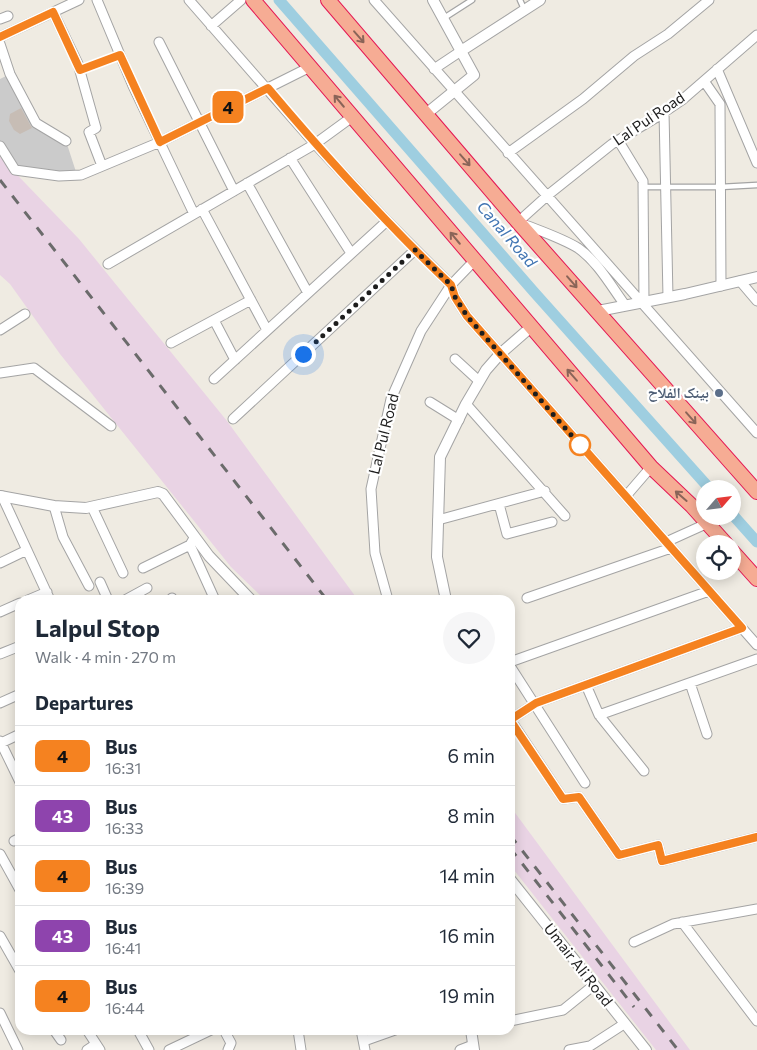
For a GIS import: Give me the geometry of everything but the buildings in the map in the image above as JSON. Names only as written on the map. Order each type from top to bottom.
[{"type":"highway","points":[[253,0],[651,467],[696,510]]},
{"type":"highway","points":[[328,0],[518,222],[757,492]]},
{"type":"highway","points":[[710,525],[718,535]]},
{"type":"highway","points":[[741,561],[757,579]]},
{"type":"street","points":[[96,0],[160,142],[198,212],[267,330]]},
{"type":"street","points":[[188,0],[268,88],[315,144],[387,221],[451,285],[455,297],[467,316],[757,645]]},
{"type":"street","points":[[211,26],[241,0]]},
{"type":"street","points":[[374,0],[757,433]]},
{"type":"street","points":[[426,114],[474,75],[433,0]]},
{"type":"street","points":[[434,69],[540,0]]},
{"type":"street","points":[[508,153],[582,99],[634,56],[668,34],[709,0]]},
{"type":"street","points":[[0,37],[74,1]]},
{"type":"street","points":[[53,12],[80,70],[96,128],[89,132],[102,166]]},
{"type":"street","name":"Lal Pul Road","points":[[518,222],[548,195],[618,140],[664,112],[757,36]]},
{"type":"street","points":[[159,42],[234,191]]},
{"type":"street","points":[[0,44],[10,74],[36,123],[66,141]]},
{"type":"street","points":[[0,146],[15,170],[59,176],[80,175],[160,142],[310,67]]},
{"type":"street","points":[[717,69],[757,162]]},
{"type":"street","points":[[704,81],[720,104],[721,286]]},
{"type":"street","points":[[664,112],[668,297]]},
{"type":"street","points":[[108,264],[315,144],[352,117]]},
{"type":"street","points":[[618,140],[643,182],[642,302]]},
{"type":"street","points":[[290,158],[351,253]]},
{"type":"street","points":[[247,183],[308,293]]},
{"type":"street","points":[[214,379],[387,221]]},
{"type":"street","points":[[518,222],[577,248],[586,254],[598,267],[625,305]]},
{"type":"street","points":[[233,419],[415,250]]},
{"type":"street","name":"Lal Pul Road","points":[[387,595],[375,553],[371,488],[391,399],[421,331],[451,285],[475,260]]},
{"type":"street","points":[[598,311],[757,277]]},
{"type":"street","points":[[740,281],[757,301]]},
{"type":"street","points":[[170,343],[251,300]]},
{"type":"street","points":[[0,330],[25,314]]},
{"type":"street","points":[[214,320],[235,360]]},
{"type":"street","points":[[445,595],[437,557],[440,457],[466,404],[486,370],[500,354],[531,327]]},
{"type":"street","points":[[455,358],[479,381]]},
{"type":"street","points":[[0,373],[34,368],[111,426]]},
{"type":"street","points":[[430,402],[458,420]]},
{"type":"street","points":[[466,404],[565,516]]},
{"type":"street","points":[[626,496],[651,467]]},
{"type":"street","points":[[1,496],[73,508],[92,507],[158,492],[163,494],[192,541],[213,595]]},
{"type":"street","points":[[438,520],[545,492]]},
{"type":"street","points":[[1,496],[49,595]]},
{"type":"street","points":[[499,504],[507,534],[552,522]]},
{"type":"street","points":[[54,506],[63,537],[89,586]]},
{"type":"street","points":[[92,507],[124,573]]},
{"type":"street","points":[[527,598],[668,545],[704,525]]},
{"type":"street","points":[[143,568],[192,541]]},
{"type":"street","points":[[192,541],[246,595]]},
{"type":"street","points":[[0,563],[27,550]]},
{"type":"street","points":[[100,582],[106,595]]},
{"type":"street","points":[[134,595],[147,588]]},
{"type":"street","points":[[515,662],[709,591]]},
{"type":"street","points":[[0,612],[15,605]]},
{"type":"street","points":[[515,717],[534,704],[742,628]]},
{"type":"street","points":[[0,654],[15,648]]},
{"type":"street","points":[[599,715],[757,659]]},
{"type":"street","points":[[515,672],[585,783]]},
{"type":"street","points":[[690,683],[707,734]]},
{"type":"street","points":[[586,685],[599,715],[644,771]]},
{"type":"street","points":[[0,702],[15,696]]},
{"type":"street","points":[[515,727],[563,799],[579,797],[619,855],[658,845],[662,861],[757,837]]},
{"type":"street","points":[[15,736],[1,742],[15,771]]},
{"type":"street","points":[[0,854],[15,881]]},
{"type":"street","name":"Umair Ali Road","points":[[515,885],[646,1050]]},
{"type":"street","points":[[634,942],[672,924],[757,909]]},
{"type":"street","points":[[682,922],[757,1021]]},
{"type":"street","points":[[0,936],[2,946],[15,964]]},
{"type":"street","points":[[515,1019],[563,1010],[594,985]]},
{"type":"street","points":[[0,1013],[18,1050]]},
{"type":"street","points":[[569,1050],[590,1046],[624,1024]]},
{"type":"street","points":[[58,1035],[61,1040]]},
{"type":"street","points":[[86,1050],[98,1047],[90,1035]]},
{"type":"street","points":[[141,1035],[149,1050]]},
{"type":"street","points":[[169,1050],[200,1035]]},
{"type":"street","points":[[227,1035],[231,1043],[228,1050]]},
{"type":"street","points":[[299,1035],[301,1050]]},
{"type":"street","points":[[365,1046],[386,1035]]},
{"type":"street","points":[[460,1050],[474,1048],[472,1035]]},
{"type":"lane","points":[[443,19],[472,0]]},
{"type":"lane","points":[[520,0],[525,10]]},
{"type":"lane","points":[[80,70],[120,55]]},
{"type":"lane","points":[[643,187],[757,185]]},
{"type":"shaded area","points":[[10,74],[34,120],[66,141],[77,175],[15,170],[0,146],[0,79]]},
{"type":"shaded area","points":[[0,157],[79,239],[227,421],[354,595],[260,595],[231,567],[60,354],[10,284],[0,275]]},
{"type":"shaded area","points":[[515,813],[690,1050],[656,1050],[515,871]]},
{"type":"waterway","name":"Canal Road","points":[[279,0],[534,292],[702,480]]},
{"type":"waterway","name":"Canal Road","points":[[741,524],[757,542]]},
{"type":"railway","points":[[0,180],[323,595]]},
{"type":"railway","points":[[515,841],[678,1050]]},
{"type":"railway","points":[[515,854],[634,1007]]},
{"type":"bus line","name":"4","points":[[0,37],[53,12],[80,70],[120,55],[160,142],[268,88],[315,144],[387,221],[451,285],[459,305],[467,316],[742,628],[536,703],[515,717]]},
{"type":"bus line","name":"4","points":[[515,727],[563,799],[579,797],[619,855],[658,845],[662,861],[757,837]]},
{"type":"place","name":"بینک الفلاح","points":[[719,393]]},
{"type":"route","points":[[303,354],[415,250],[451,285],[459,305],[467,316],[580,445]]}]
